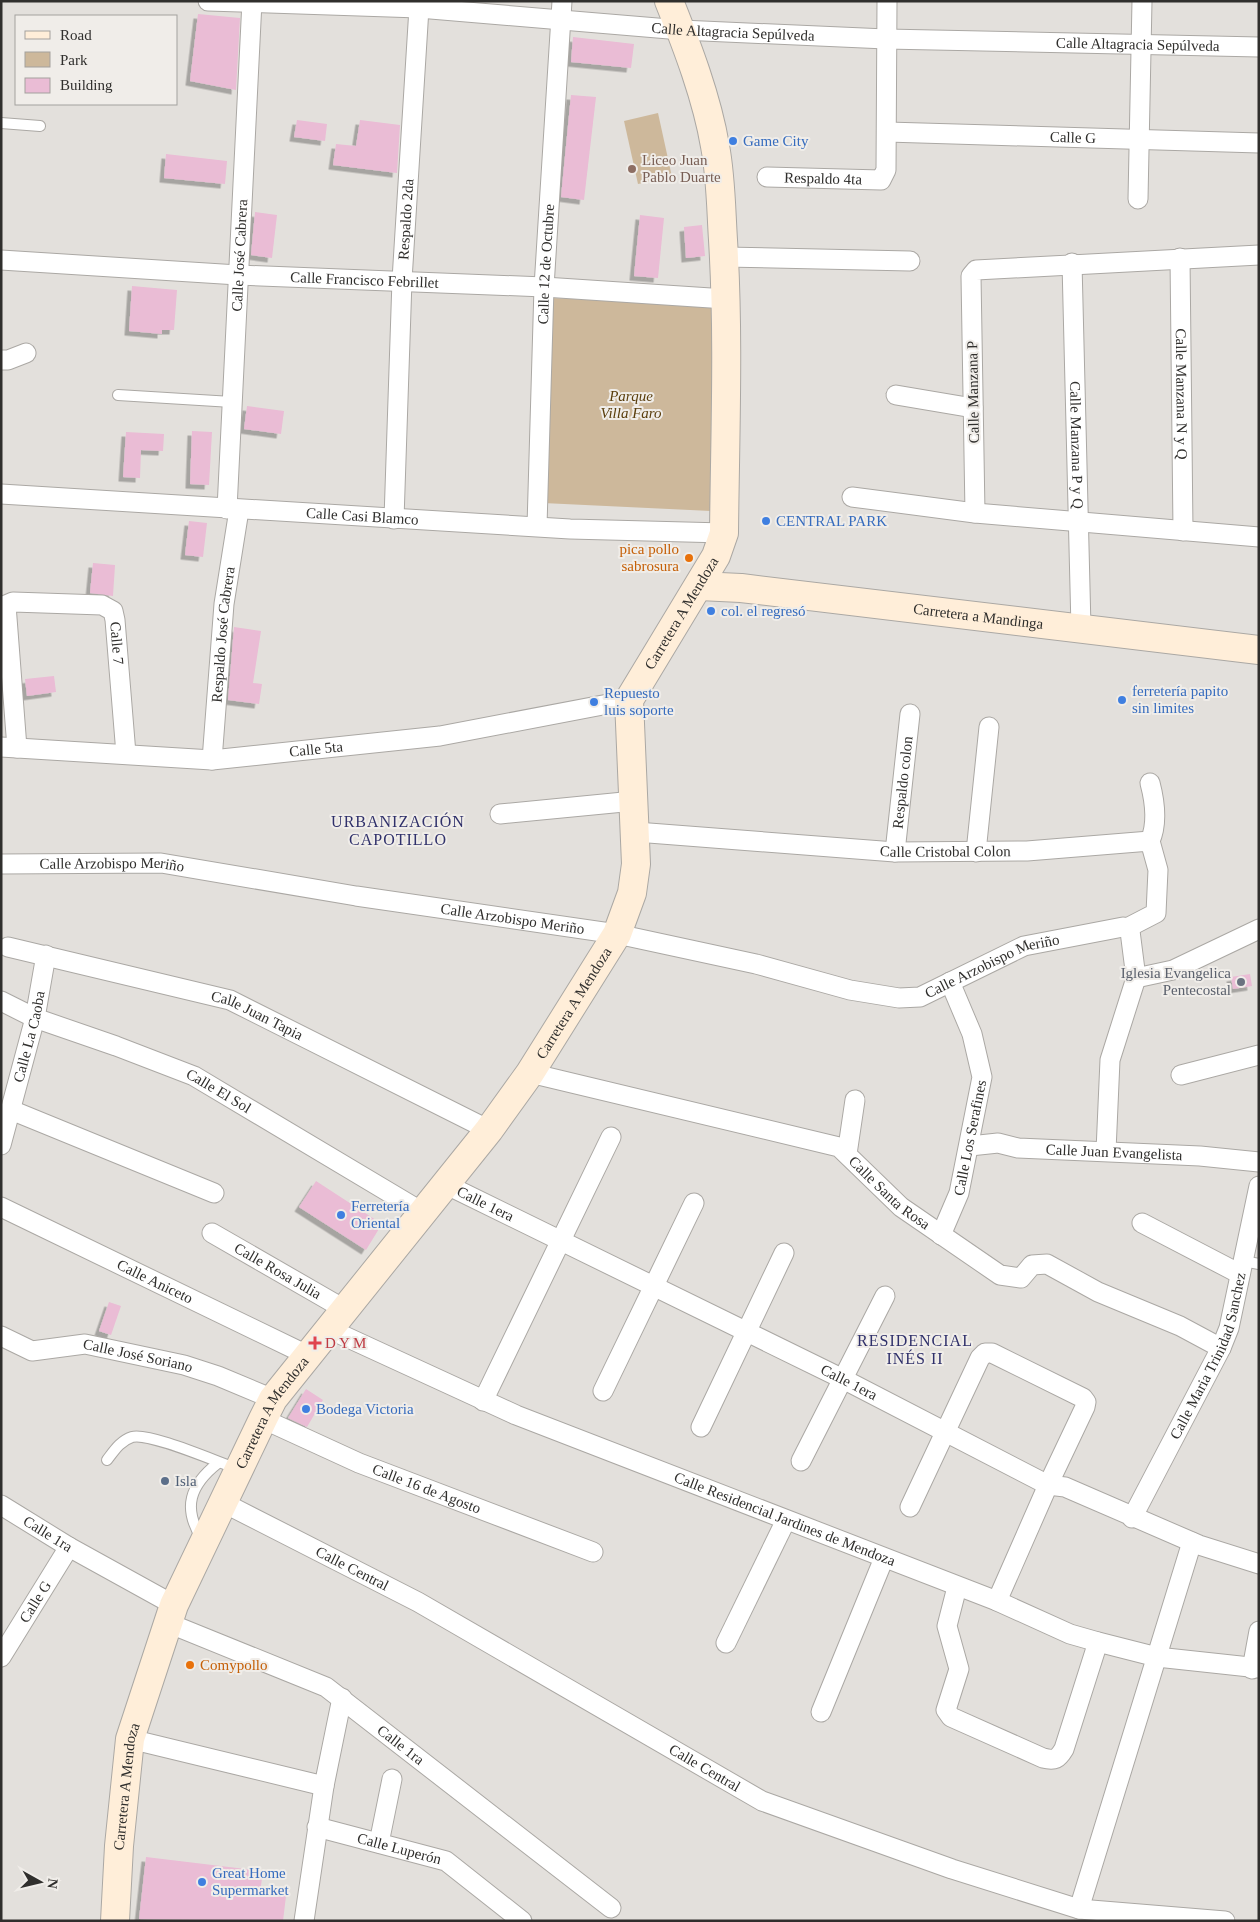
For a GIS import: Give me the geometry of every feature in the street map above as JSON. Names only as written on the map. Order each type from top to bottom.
[{"type":"street","name":"Calle Altagracia Sepúlveda","points":[[208,1],[419,8],[561,10],[681,30],[886,39],[1259,47]]},
{"type":"street","name":"Carretera A Mendoza","points":[[115,1921],[119,1846],[130,1739],[171,1614],[224,1503],[229,1466],[268,1409],[336,1319],[489,1130],[530,1073],[617,934],[632,893],[636,864],[636,832],[629,700],[699,586],[716,556],[724,533],[726,299],[715,145],[681,30],[669,1]]},
{"type":"street","points":[[887,1],[887,132]]},
{"type":"street","points":[[1138,200],[1142,1]]},
{"type":"street","name":"Calle José Cabrera","points":[[233,509],[232,402],[252,3]]},
{"type":"street","name":"Respaldo 2da","points":[[394,519],[402,280],[419,8]]},
{"type":"street","name":"Calle 12 de Octubre","points":[[537,526],[544,287],[561,10]]},
{"type":"street","name":"Calle G","points":[[887,132],[1138,141],[1259,143]]},
{"type":"street","name":"Respaldo 4ta","points":[[767,177],[880,180],[886,170],[887,132]]},
{"type":"street","points":[[1072,263],[1259,255]]},
{"type":"street","points":[[724,257],[910,261]]},
{"type":"street","name":"Calle Manzana N y Q","points":[[1180,258],[1183,531]]},
{"type":"street","name":"Calle Francisco Febrillet","points":[[1,260],[238,275],[402,280],[726,299]]},
{"type":"street","name":"Calle Manzana P","points":[[975,513],[972,272],[976,270],[1072,263]]},
{"type":"street","name":"Calle Manzana P y Q","points":[[1072,263],[1080,628]]},
{"type":"street","points":[[1,360],[8,360],[26,353]]},
{"type":"street","points":[[896,395],[973,408]]},
{"type":"street","name":"Calle Casi Blamco","points":[[1,494],[570,529],[724,533]]},
{"type":"street","points":[[852,497],[975,513],[1259,537]]},
{"type":"street","name":"Respaldo José Cabrera","points":[[212,760],[233,509]]},
{"type":"street","name":"Carretera a Mandinga","points":[[699,586],[1080,628],[1259,650]]},
{"type":"street","name":"Calle 7","points":[[9,748],[6,605],[13,602],[102,606],[113,611],[116,620],[126,754]]},
{"type":"street","name":"Calle 5ta","points":[[9,748],[212,760],[440,736],[629,700]]},
{"type":"street","name":"Respaldo colon","points":[[895,852],[910,714]]},
{"type":"street","points":[[976,852],[989,727]]},
{"type":"street","points":[[1106,1151],[1110,1060],[1136,978],[1130,931],[1127,928],[1156,913],[1158,870],[1150,841],[1153,833],[1155,812],[1150,783]]},
{"type":"street","points":[[500,814],[634,801]]},
{"type":"street","name":"Calle Cristobal Colon","points":[[636,832],[895,852],[1027,851],[1150,841]]},
{"type":"street","name":"Calle Arzobispo Meriño","points":[[1,864],[161,863],[356,896],[617,934],[756,964],[850,990],[886,996],[920,996],[1024,946],[1123,926],[1127,928]]},
{"type":"street","points":[[1136,978],[1173,970],[1259,929]]},
{"type":"street","name":"Calle Juan Tapia","points":[[8,947],[230,1000],[489,1130]]},
{"type":"street","name":"Calle La Caoba","points":[[1,1145],[35,1018],[46,955]]},
{"type":"street","name":"Calle Los Serafines","points":[[941,1235],[960,1193],[982,1077],[972,1034],[950,982]]},
{"type":"street","name":"Calle El Sol","points":[[1,1001],[35,1018],[194,1076],[422,1212]]},
{"type":"street","points":[[1181,1076],[1259,1055]]},
{"type":"street","name":"Calle Santa Rosa","points":[[530,1073],[839,1146],[901,1207],[1000,1276],[1021,1278],[1032,1265],[1047,1264],[1098,1292],[1180,1326],[1221,1348]]},
{"type":"street","points":[[847,1154],[855,1100]]},
{"type":"street","points":[[11,1110],[214,1194]]},
{"type":"street","points":[[483,1401],[611,1137]]},
{"type":"street","name":"Calle Juan Evangelista","points":[[970,1146],[998,1143],[1018,1148],[1106,1151],[1259,1162]]},
{"type":"street","name":"Calle 1era","points":[[445,1184],[843,1379],[943,1433],[1048,1485],[1065,1487],[1132,1518],[1192,1542],[1259,1564]]},
{"type":"street","name":"Calle Maria Trinidad Sanchez","points":[[1132,1518],[1221,1348],[1229,1328],[1247,1266],[1259,1186]]},
{"type":"street","points":[[603,1391],[694,1203]]},
{"type":"street","name":"Calle Aniceto","points":[[1,1207],[309,1356]]},
{"type":"street","points":[[1142,1223],[1247,1266]]},
{"type":"street","name":"Calle Rosa Julia","points":[[212,1233],[336,1319]]},
{"type":"street","points":[[701,1426],[784,1253]]},
{"type":"street","points":[[802,1461],[885,1296]]},
{"type":"street","name":"Calle Residencial Jardines de Mendoza","points":[[336,1319],[483,1401],[997,1601],[1070,1634],[1158,1657],[1256,1669]]},
{"type":"street","name":"Calle José Soriano","points":[[1,1336],[32,1351],[85,1344],[184,1365],[218,1376],[268,1409]]},
{"type":"street","points":[[910,1507],[943,1433],[980,1358],[985,1353],[992,1353],[1083,1398],[1086,1402],[1085,1407],[997,1601]]},
{"type":"street","name":"Calle 16 de Agosto","points":[[268,1409],[359,1463],[593,1552]]},
{"type":"street","name":"Calle Central","points":[[224,1503],[418,1602],[762,1801],[952,1869],[1079,1909],[1223,1921]]},
{"type":"street","name":"Calle 1ra","points":[[1,1505],[70,1547],[171,1614],[326,1687],[611,1908]]},
{"type":"street","points":[[726,1643],[786,1520]]},
{"type":"street","points":[[1079,1909],[1192,1542]]},
{"type":"street","name":"Calle G","points":[[3,1650],[70,1547]]},
{"type":"street","points":[[821,1712],[884,1558]]},
{"type":"street","points":[[957,1587],[947,1626],[948,1637],[959,1669],[946,1710],[951,1717],[1043,1758],[1052,1760],[1059,1758],[1064,1749],[1098,1642]]},
{"type":"street","points":[[1256,1669],[1259,1631]]},
{"type":"street","points":[[304,1921],[324,1786],[342,1698]]},
{"type":"street","points":[[130,1739],[324,1786]]},
{"type":"street","points":[[379,1843],[392,1779]]},
{"type":"street","name":"Calle Luperón","points":[[317,1828],[446,1861],[518,1919]]},
{"type":"lane","points":[[1,123],[40,126]]},
{"type":"lane","points":[[118,395],[232,402]]},
{"type":"lane","points":[[107,1460],[120,1443],[133,1436],[152,1438],[229,1466]]},
{"type":"lane","points":[[204,1543],[192,1523],[193,1494],[202,1476],[229,1466]]},
{"type":"green space","points":[[658,113],[672,177],[638,184],[624,121]]},
{"type":"green space","name":"Parque Villa Faro","points":[[552,298],[720,306],[711,511],[543,503]]},
{"type":"building","points":[[198,14],[240,18],[236,90],[190,81]]},
{"type":"building","points":[[573,37],[634,44],[631,68],[571,62]]},
{"type":"building","points":[[571,95],[596,97],[584,200],[561,197]]},
{"type":"building","points":[[297,120],[327,124],[325,141],[294,137]]},
{"type":"building","points":[[360,120],[400,125],[397,173],[333,165],[336,144],[356,146]]},
{"type":"building","points":[[166,154],[227,161],[225,184],[164,178]]},
{"type":"building","points":[[255,212],[277,215],[272,258],[251,255]]},
{"type":"building","points":[[640,215],[664,218],[658,278],[634,276]]},
{"type":"building","points":[[702,225],[705,256],[686,258],[684,227]]},
{"type":"building","points":[[132,286],[177,290],[174,330],[162,330],[162,334],[129,331]]},
{"type":"building","points":[[247,406],[284,411],[281,434],[244,429]]},
{"type":"building","points":[[192,431],[212,432],[209,485],[190,484]]},
{"type":"building","points":[[126,432],[164,434],[163,451],[141,450],[140,478],[123,477]]},
{"type":"building","points":[[189,521],[207,523],[203,557],[185,555]]},
{"type":"building","points":[[93,563],[115,565],[113,596],[90,593]]},
{"type":"building","points":[[234,627],[261,631],[253,683],[262,684],[259,704],[228,700]]},
{"type":"building","points":[[54,676],[56,692],[27,696],[25,679]]},
{"type":"building","name":"Iglesia Evangelica Pentecostal","points":[[1250,974],[1252,986],[1233,989],[1231,977]]},
{"type":"building","name":"Ferretería Oriental","points":[[316,1181],[382,1224],[366,1250],[299,1207]]},
{"type":"building","points":[[109,1302],[121,1306],[111,1335],[99,1331]]},
{"type":"building","name":"Bodega Victoria","points":[[306,1389],[323,1400],[307,1427],[288,1418]]},
{"type":"building","name":"Great Home Supermarket","points":[[146,1857],[263,1871],[260,1893],[286,1896],[283,1921],[139,1919]]},
{"type":"place","name":"Game City","points":[[733,141]]},
{"type":"place","name":"Liceo Juan Pablo Duarte","points":[[632,169]]},
{"type":"place","name":"CENTRAL PARK","points":[[766,521]]},
{"type":"place","name":"pica pollo sabrosura","points":[[689,558]]},
{"type":"place","name":"col. el regresó","points":[[711,611]]},
{"type":"place","name":"ferretería papito sin limites","points":[[1122,700]]},
{"type":"place","name":"Repuesto luis soporte","points":[[594,702]]},
{"type":"place","name":"Iglesia Evangelica Pentecostal","points":[[1241,982]]},
{"type":"place","name":"Ferretería Oriental","points":[[341,1215]]},
{"type":"place","name":"D Y M","points":[[315,1343]]},
{"type":"place","name":"Bodega Victoria","points":[[306,1409]]},
{"type":"place","name":"Isla","points":[[165,1481]]},
{"type":"place","name":"Comypollo","points":[[190,1665]]},
{"type":"place","name":"Great Home Supermarket","points":[[202,1882]]},
{"type":"district","name":"URBANIZACIÓN CAPOTILLO","points":[[398,830]]},
{"type":"district","name":"RESIDENCIAL INÉS II","points":[[915,1349]]}]
